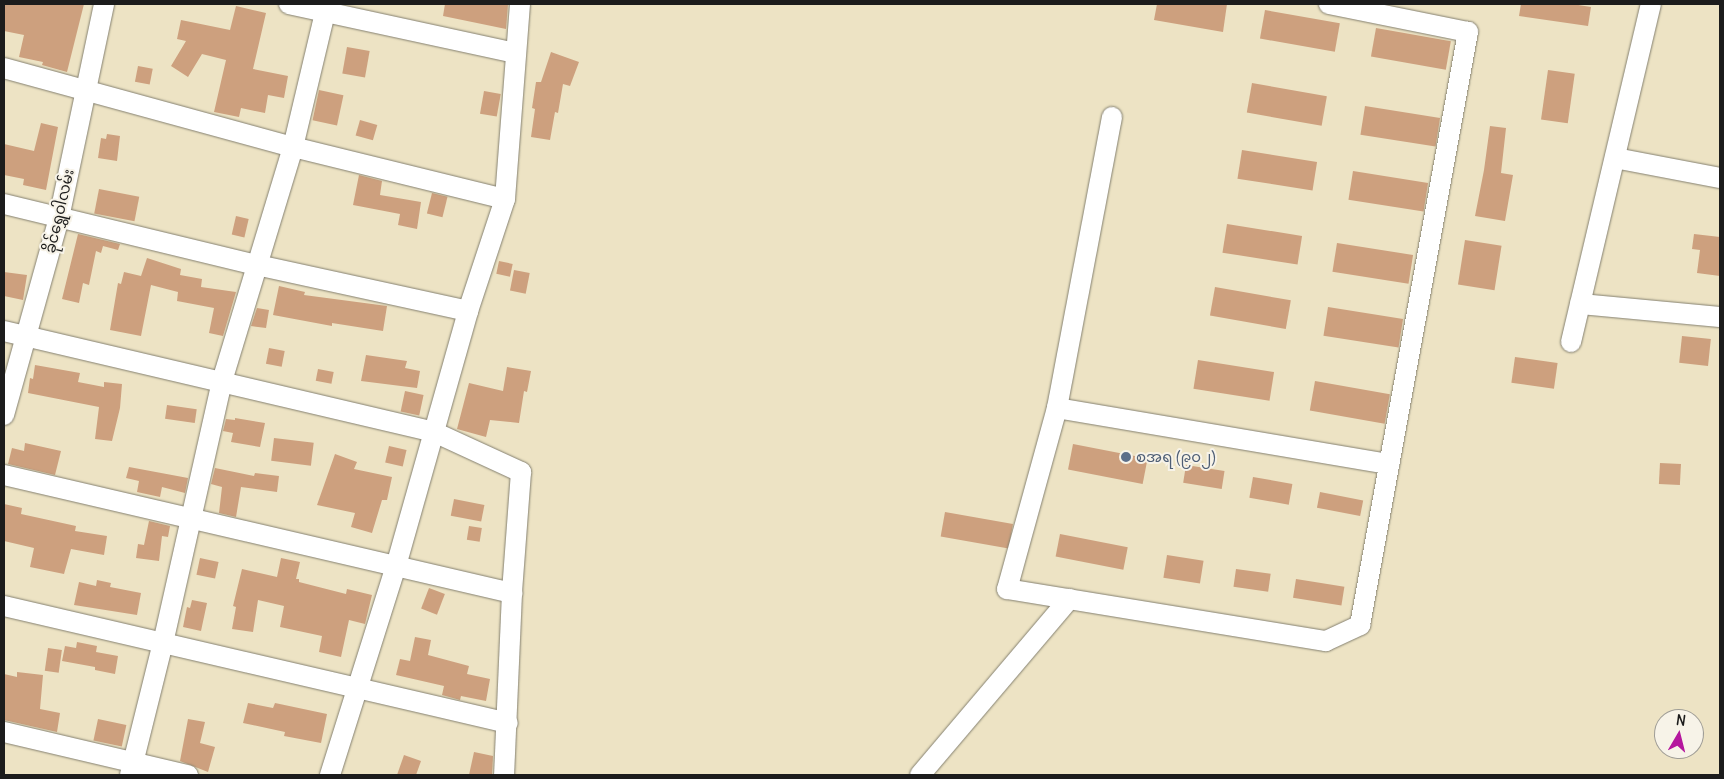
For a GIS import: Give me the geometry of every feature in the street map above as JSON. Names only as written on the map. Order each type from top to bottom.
[{"type":"street","name":"ခိုင်ရွှေဝါလမ်း","points":[[4,416],[59,218],[104,4]]},
{"type":"street","points":[[289,4],[326,8],[515,54]]},
{"type":"street","points":[[330,775],[396,566],[468,311],[505,199],[520,4]]},
{"type":"street","points":[[1112,117],[1057,408],[1008,589],[1326,641],[1360,625],[1468,32],[1329,4]]},
{"type":"street","points":[[1571,342],[1651,4]]},
{"type":"street","points":[[131,769],[163,643],[222,381],[293,147],[326,8]]},
{"type":"street","points":[[4,68],[293,147],[505,199]]},
{"type":"street","points":[[1614,158],[1720,178]]},
{"type":"street","points":[[4,204],[257,265],[468,311]]},
{"type":"street","points":[[1580,304],[1720,317]]},
{"type":"street","points":[[4,331],[434,432],[521,472],[512,593],[508,723],[504,775]]},
{"type":"street","points":[[1057,408],[1389,464]]},
{"type":"street","points":[[4,475],[512,593]]},
{"type":"street","points":[[920,775],[1069,599]]},
{"type":"street","points":[[4,606],[508,723]]},
{"type":"street","points":[[4,732],[131,769],[188,775]]},
{"type":"building","points":[[4,4],[84,4],[67,72],[42,65],[43,62],[19,57],[24,35],[4,31]]},
{"type":"building","points":[[445,4],[508,4],[506,29],[443,16]]},
{"type":"building","points":[[1157,4],[1227,4],[1223,32],[1154,20]]},
{"type":"building","points":[[1521,4],[1572,4],[1591,7],[1588,26],[1519,16]]},
{"type":"building","points":[[236,6],[266,13],[253,69],[288,76],[284,98],[268,95],[265,113],[241,108],[239,117],[214,112],[226,60],[202,54],[188,77],[171,66],[186,41],[177,39],[181,20],[230,30]]},
{"type":"building","points":[[1265,10],[1340,23],[1335,52],[1260,39]]},
{"type":"building","points":[[1376,28],[1451,41],[1446,70],[1371,57]]},
{"type":"building","points":[[347,47],[370,51],[365,78],[342,74]]},
{"type":"building","points":[[551,52],[579,62],[570,86],[563,84],[558,113],[555,112],[550,140],[531,137],[535,109],[532,108],[536,82],[541,82]]},
{"type":"building","points":[[138,66],[153,69],[150,85],[135,82]]},
{"type":"building","points":[[1548,70],[1575,74],[1568,123],[1541,120]]},
{"type":"building","points":[[1252,83],[1327,96],[1322,126],[1247,113]]},
{"type":"building","points":[[319,90],[343,95],[337,126],[313,120]]},
{"type":"building","points":[[484,91],[501,94],[497,117],[480,114]]},
{"type":"building","points":[[1365,106],[1440,118],[1436,147],[1360,135]]},
{"type":"building","points":[[360,120],[377,125],[373,140],[356,135]]},
{"type":"building","points":[[41,123],[58,127],[46,190],[23,185],[24,179],[4,175],[4,144],[34,151]]},
{"type":"building","points":[[1490,126],[1506,128],[1501,173],[1513,175],[1505,221],[1475,216]]},
{"type":"building","points":[[107,134],[120,136],[117,161],[98,158],[101,138],[106,139]]},
{"type":"building","points":[[1242,150],[1317,162],[1313,191],[1237,179]]},
{"type":"building","points":[[1353,171],[1428,183],[1424,212],[1348,200]]},
{"type":"building","points":[[359,175],[382,181],[380,195],[421,202],[417,229],[398,225],[400,214],[353,205]]},
{"type":"building","points":[[99,189],[139,197],[134,221],[94,214]]},
{"type":"building","points":[[432,193],[448,197],[442,217],[427,213]]},
{"type":"building","points":[[236,216],[249,219],[244,237],[232,235]]},
{"type":"building","points":[[1227,224],[1302,236],[1298,265],[1222,253]]},
{"type":"building","points":[[78,234],[120,244],[118,250],[103,246],[101,253],[96,251],[89,285],[83,283],[79,303],[62,299]]},
{"type":"building","points":[[1694,234],[1720,237],[1720,276],[1697,273],[1700,250],[1692,249]]},
{"type":"building","points":[[1465,240],[1502,246],[1495,290],[1458,284]]},
{"type":"building","points":[[1337,243],[1413,255],[1409,284],[1332,272]]},
{"type":"building","points":[[147,258],[181,269],[180,275],[202,279],[201,287],[236,292],[223,336],[209,333],[214,308],[177,301],[178,292],[151,285],[141,336],[110,330],[118,283],[121,284],[124,272],[141,276]]},
{"type":"building","points":[[499,261],[513,264],[510,277],[496,274]]},
{"type":"building","points":[[514,270],[530,273],[526,294],[510,291]]},
{"type":"building","points":[[4,272],[27,275],[23,300],[4,296]]},
{"type":"building","points":[[279,286],[305,292],[304,295],[387,306],[383,331],[332,323],[332,326],[273,315]]},
{"type":"building","points":[[1215,287],[1291,300],[1286,329],[1210,316]]},
{"type":"building","points":[[1328,307],[1403,319],[1399,348],[1323,336]]},
{"type":"building","points":[[257,308],[269,310],[266,328],[251,326]]},
{"type":"building","points":[[1682,336],[1711,339],[1708,366],[1679,363]]},
{"type":"building","points":[[269,348],[285,351],[282,367],[266,364]]},
{"type":"building","points":[[366,355],[407,361],[405,368],[420,371],[417,388],[361,381]]},
{"type":"building","points":[[1515,357],[1558,363],[1554,389],[1511,383]]},
{"type":"building","points":[[1198,360],[1274,372],[1270,401],[1193,389]]},
{"type":"building","points":[[35,365],[80,373],[78,382],[104,387],[104,382],[122,384],[120,408],[112,441],[95,439],[99,407],[28,393],[30,378],[33,379]]},
{"type":"building","points":[[507,367],[531,371],[527,392],[524,391],[519,423],[490,420],[486,437],[457,429],[469,383],[503,391]]},
{"type":"building","points":[[318,369],[334,372],[331,384],[316,381]]},
{"type":"building","points":[[1315,381],[1390,394],[1385,424],[1310,411]]},
{"type":"building","points":[[405,391],[424,395],[419,415],[401,412]]},
{"type":"building","points":[[167,405],[197,409],[195,423],[165,419]]},
{"type":"building","points":[[235,418],[265,423],[260,447],[231,442],[233,433],[223,431],[226,419],[235,420]]},
{"type":"building","points":[[274,438],[314,443],[311,466],[271,461]]},
{"type":"building","points":[[25,443],[61,451],[55,475],[8,464],[12,448],[24,451]]},
{"type":"building","points":[[1073,444],[1148,459],[1143,484],[1068,470]]},
{"type":"building","points":[[389,446],[407,450],[403,467],[385,463]]},
{"type":"building","points":[[335,454],[357,462],[354,469],[392,477],[387,500],[382,500],[372,533],[351,527],[355,513],[317,505]]},
{"type":"building","points":[[1660,463],[1681,464],[1680,485],[1659,484]]},
{"type":"building","points":[[1186,465],[1225,471],[1222,489],[1183,483]]},
{"type":"building","points":[[129,467],[188,478],[185,493],[162,487],[160,497],[137,492],[139,481],[126,478]]},
{"type":"building","points":[[215,468],[254,476],[255,473],[279,476],[277,492],[241,487],[236,517],[219,513],[222,487],[211,484]]},
{"type":"building","points":[[1253,477],[1292,484],[1289,505],[1249,498]]},
{"type":"building","points":[[1320,492],[1363,500],[1360,516],[1317,508]]},
{"type":"building","points":[[454,499],[484,505],[481,522],[451,516]]},
{"type":"building","points":[[4,504],[22,508],[21,514],[76,526],[75,531],[107,536],[104,555],[71,549],[64,574],[30,567],[34,548],[4,541]]},
{"type":"building","points":[[945,512],[1013,524],[1009,549],[941,537]]},
{"type":"building","points":[[149,521],[170,526],[168,537],[162,536],[159,561],[136,558],[138,544],[144,545]]},
{"type":"building","points":[[469,526],[482,528],[480,542],[467,540]]},
{"type":"building","points":[[1060,534],[1128,547],[1123,570],[1056,557]]},
{"type":"building","points":[[1167,555],[1204,561],[1200,584],[1163,578]]},
{"type":"building","points":[[200,558],[219,562],[215,579],[196,575]]},
{"type":"building","points":[[281,558],[300,562],[296,579],[299,579],[299,582],[346,594],[347,589],[372,595],[365,624],[349,620],[341,657],[319,652],[322,636],[280,627],[284,606],[258,600],[253,632],[232,629],[236,607],[233,606],[242,569],[277,577]]},
{"type":"building","points":[[1236,569],[1271,574],[1268,592],[1233,587]]},
{"type":"building","points":[[1296,579],[1344,587],[1341,605],[1293,598]]},
{"type":"building","points":[[97,580],[111,583],[110,587],[141,593],[137,615],[74,605],[79,582],[96,586]]},
{"type":"building","points":[[429,588],[445,594],[437,615],[421,609]]},
{"type":"building","points":[[192,600],[207,603],[201,631],[183,627],[187,607],[190,608]]},
{"type":"building","points":[[415,637],[431,640],[428,655],[469,666],[467,674],[490,679],[486,701],[461,696],[460,700],[442,695],[444,686],[396,675],[400,659],[410,661]]},
{"type":"building","points":[[77,642],[97,646],[96,652],[118,656],[115,674],[95,670],[95,667],[62,661],[65,646],[76,648]]},
{"type":"building","points":[[48,648],[62,650],[59,673],[45,671]]},
{"type":"building","points":[[17,672],[43,675],[40,709],[60,713],[57,732],[4,720],[4,674],[17,677]]},
{"type":"building","points":[[248,703],[273,708],[275,703],[327,714],[321,743],[284,736],[285,732],[243,723]]},
{"type":"building","points":[[98,719],[126,725],[122,747],[93,741]]},
{"type":"building","points":[[188,719],[205,722],[200,743],[215,747],[208,772],[180,761]]},
{"type":"building","points":[[474,752],[493,756],[492,775],[469,775]]},
{"type":"building","points":[[404,755],[421,761],[416,775],[397,775]]},
{"type":"place","name":"စအရ (၉၀၂)","points":[[1126,457]]}]
